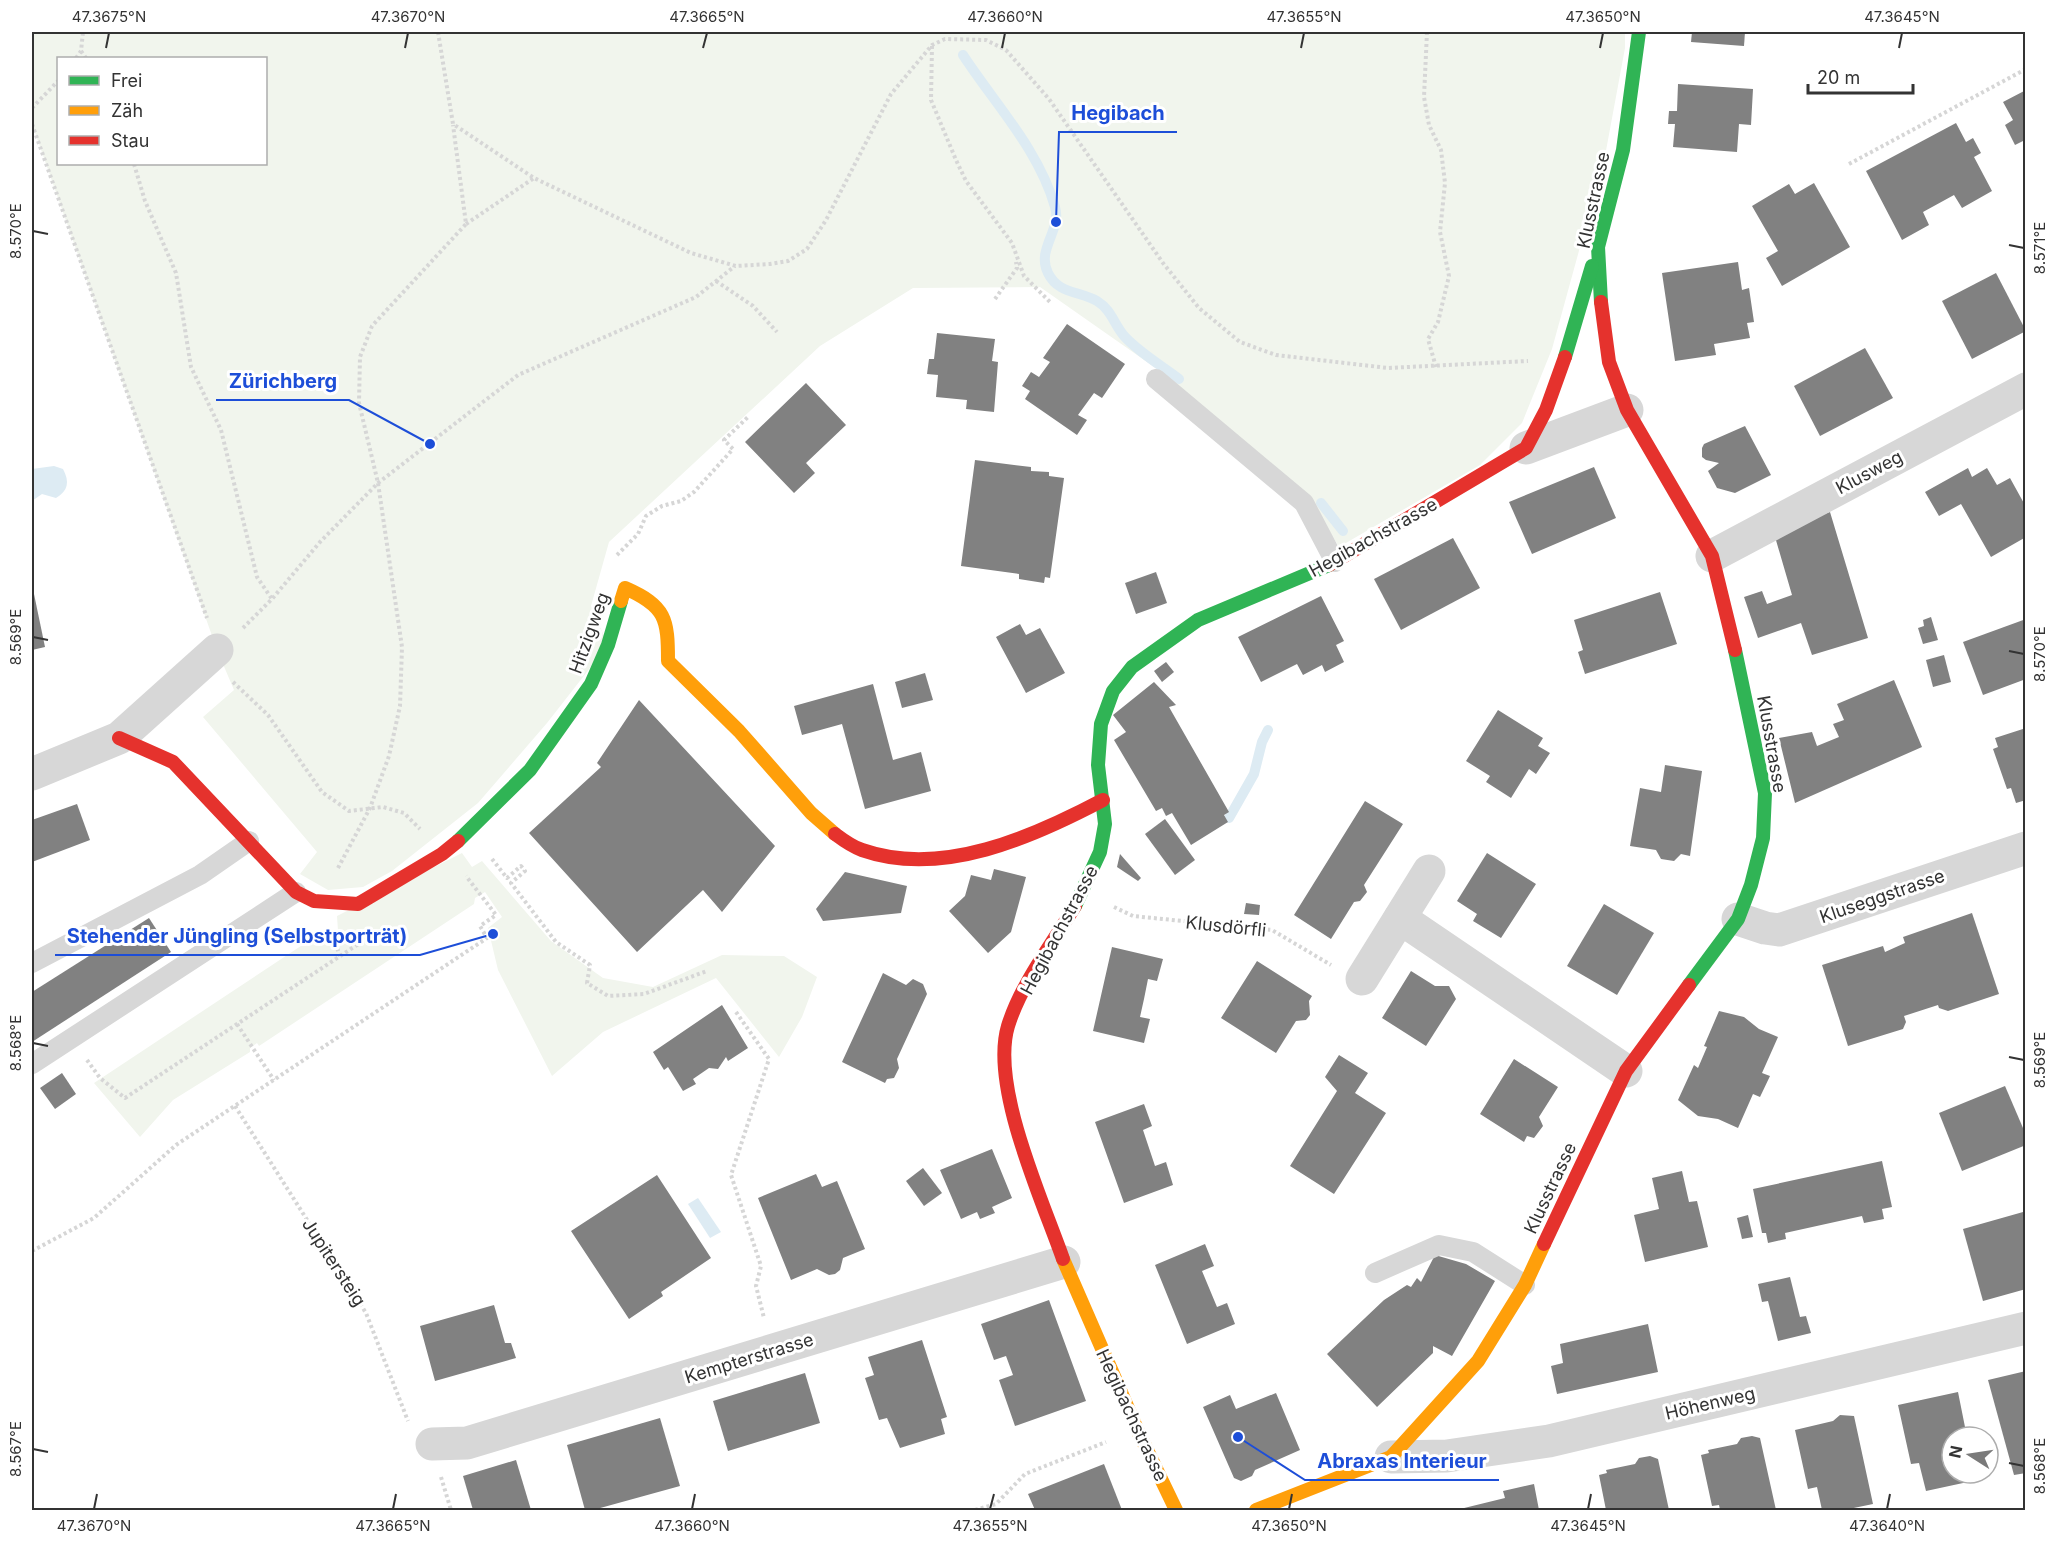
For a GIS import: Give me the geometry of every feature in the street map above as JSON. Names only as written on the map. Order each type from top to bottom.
[{"type":"street","name":"Klusstrasse","points":[[1256,1510],[1391,1457],[1478,1360],[1525,1285],[1626,1071],[1738,919],[1751,885],[1763,838],[1765,793],[1712,556],[1627,410],[1609,362],[1601,310],[1598,247],[1623,150],[1640,32]]},
{"type":"street","points":[[1526,448],[1545,410],[1562,365],[1598,247]]},
{"type":"street","name":"Klusweg","points":[[1712,556],[2025,389]]},
{"type":"street","name":"Hegibachstrasse","points":[[1176,1510],[1137,1429],[1064,1262],[1011,1112],[1003,1061],[1008,1026],[1028,984],[1082,894],[1100,852],[1105,824],[1098,765],[1101,724],[1113,691],[1132,667],[1198,620],[1335,562],[1526,448],[1627,410]]},
{"type":"street","name":"Hitzigweg","points":[[119,738],[173,762],[296,892],[314,901],[330,904],[358,904],[442,854],[471,831],[530,770],[591,684],[608,645],[625,588],[658,604],[664,614],[668,661],[713,702],[832,833],[859,849],[893,857],[931,856],[992,849],[1069,819],[1103,800]]},
{"type":"street","points":[[32,774],[119,738],[217,650]]},
{"type":"street","name":"Kluseggstrasse","points":[[1738,919],[1779,930],[2025,848]]},
{"type":"street","points":[[1362,979],[1429,871]]},
{"type":"street","points":[[1400,918],[1626,1071]]},
{"type":"street","name":"Kempterstrasse","points":[[421,1436],[466,1443],[1064,1262]]},
{"type":"street","name":"Höhenweg","points":[[1391,1457],[1447,1456],[1549,1441],[2025,1328]]},
{"type":"lane","points":[[1156,379],[1304,503],[1335,562]]},
{"type":"lane","points":[[32,963],[200,875],[249,841]]},
{"type":"lane","points":[[32,1064],[296,892]]},
{"type":"lane","points":[[1375,1273],[1439,1245],[1473,1251],[1525,1285]]},
{"type":"path","points":[[77,57],[81,51],[83,32]]},
{"type":"path","points":[[438,32],[466,224]]},
{"type":"path","points":[[1427,32],[1424,97],[1429,125],[1441,150],[1445,183],[1440,231],[1449,276],[1438,322],[1428,339],[1436,367]]},
{"type":"path","points":[[453,124],[534,178],[691,253],[736,266],[788,261],[807,249],[826,220],[891,94],[932,45],[945,39],[986,40],[1006,50],[1049,99],[1163,263],[1199,308],[1240,342],[1276,355],[1388,368],[1436,367],[1519,360],[1562,365]]},
{"type":"path","points":[[932,45],[931,100],[966,181],[1007,236],[1016,259],[1032,287],[1051,303]]},
{"type":"path","points":[[81,51],[85,57]]},
{"type":"path","points":[[1849,164],[2025,69]]},
{"type":"path","points":[[32,108],[57,82]]},
{"type":"path","points":[[32,124],[226,675],[268,715],[322,792],[349,811],[383,807],[404,813],[416,823]]},
{"type":"path","points":[[134,165],[145,201],[176,273],[192,367],[221,430],[257,577],[272,599]]},
{"type":"path","points":[[330,904],[328,887],[370,808],[389,756],[400,706],[402,647],[378,483],[359,403],[360,357],[372,326],[466,224],[534,178]]},
{"type":"path","points":[[995,299],[1017,268],[1016,259]]},
{"type":"path","points":[[217,650],[272,599],[320,542],[378,483],[518,375],[696,297],[736,266]]},
{"type":"path","points":[[716,281],[753,306],[777,332]]},
{"type":"path","points":[[615,558],[638,534],[646,516],[662,506],[681,501],[694,492],[733,449],[724,440],[749,416]]},
{"type":"path","points":[[504,875],[507,878],[520,866],[525,871],[512,883],[556,942],[590,965],[587,983],[608,996],[644,994],[681,983],[707,971]]},
{"type":"path","points":[[32,1251],[94,1218],[176,1145],[487,938],[480,926],[496,915],[465,875],[456,882]]},
{"type":"path","name":"Klusdörfli","points":[[1082,894],[1133,916],[1272,930],[1336,968],[1362,979]]},
{"type":"path","points":[[331,933],[340,956]]},
{"type":"path","points":[[73,1038],[100,1078],[125,1098],[369,937]]},
{"type":"path","points":[[736,1012],[769,1059],[731,1176],[761,1266],[756,1286],[772,1350]]},
{"type":"path","points":[[237,1024],[274,1080]]},
{"type":"path","name":"Jupitersteig","points":[[235,1106],[366,1313],[421,1436]]},
{"type":"path","points":[[975,1510],[996,1504],[1025,1474],[1137,1429]]},
{"type":"shaded area","points":[[32,32],[1625,32],[1625,48],[1605,156],[1552,349],[1522,423],[1480,465],[1339,547],[1309,498],[1167,376],[1040,287],[913,288],[820,346],[609,542],[591,606],[608,645],[547,723],[478,803],[392,871],[363,887],[328,890],[300,874],[317,852],[203,717],[234,690],[217,650],[32,124]]},
{"type":"shaded area","points":[[54,466],[63,469],[67,478],[67,486],[56,498],[42,494],[32,501],[32,469]]},
{"type":"shaded area","points":[[462,853],[472,867],[482,861],[551,941],[603,978],[653,987],[722,955],[784,956],[817,977],[802,1017],[779,1057],[716,978],[603,1032],[552,1076],[498,970],[488,928],[502,917],[485,892],[475,898],[474,904],[259,1046],[257,1043],[250,1048],[250,1052],[173,1100],[140,1137],[94,1083],[319,934],[338,931],[337,916]]},
{"type":"shaded area","points":[[698,1198],[721,1232],[710,1238],[688,1204]]},
{"type":"building","points":[[1692,32],[1745,32],[1744,46],[1691,42]]},
{"type":"building","points":[[1678,84],[1753,89],[1751,125],[1739,124],[1737,152],[1673,147],[1675,124],[1668,124],[1669,111],[1677,111]]},
{"type":"building","points":[[2026,90],[2026,144],[2023,141],[2015,145],[2005,125],[2013,120],[2003,102]]},
{"type":"building","points":[[1956,123],[1966,142],[1973,138],[1981,153],[1974,157],[1992,191],[1962,208],[1954,195],[1923,212],[1929,225],[1902,240],[1866,171]]},
{"type":"building","points":[[1814,183],[1850,247],[1782,286],[1766,258],[1778,251],[1752,206],[1789,184],[1795,194]]},
{"type":"building","points":[[1738,262],[1742,290],[1749,288],[1754,322],[1747,323],[1750,338],[1714,344],[1716,355],[1675,361],[1662,273]]},
{"type":"building","points":[[1996,273],[2026,331],[1972,359],[1942,301]]},
{"type":"building","points":[[1067,324],[1125,364],[1102,398],[1094,393],[1078,415],[1087,420],[1077,435],[1025,399],[1030,391],[1022,386],[1031,372],[1039,377],[1050,362],[1043,358]]},
{"type":"building","points":[[937,333],[995,339],[992,361],[998,362],[994,412],[966,409],[967,400],[936,397],[938,375],[927,374],[929,359],[934,359]]},
{"type":"building","points":[[1865,348],[1893,398],[1820,436],[1794,386]]},
{"type":"building","points":[[806,383],[846,425],[806,463],[815,473],[794,493],[745,442]]},
{"type":"building","points":[[1745,426],[1771,475],[1735,493],[1717,488],[1708,471],[1719,463],[1702,457],[1702,448],[1704,444]]},
{"type":"building","points":[[975,460],[1031,467],[1031,471],[1049,472],[1049,476],[1064,478],[1050,578],[1045,577],[1044,583],[1019,579],[1019,574],[961,566]]},
{"type":"building","points":[[1594,467],[1616,518],[1532,554],[1509,502]]},
{"type":"building","points":[[1968,468],[1972,477],[1987,468],[1997,485],[2010,478],[2026,507],[2026,537],[1991,557],[1961,504],[1939,516],[1925,492]]},
{"type":"building","points":[[1830,512],[1868,638],[1812,655],[1801,623],[1758,638],[1744,597],[1762,591],[1767,604],[1792,595],[1773,530]]},
{"type":"building","points":[[1453,538],[1480,588],[1401,630],[1374,579]]},
{"type":"building","points":[[1156,572],[1167,603],[1136,614],[1125,583]]},
{"type":"building","points":[[1660,592],[1677,644],[1585,674],[1578,652],[1583,650],[1574,620]]},
{"type":"building","points":[[34,594],[45,647],[32,650],[32,595]]},
{"type":"building","points":[[1321,596],[1344,641],[1336,645],[1344,662],[1325,672],[1322,665],[1303,675],[1297,664],[1261,682],[1238,637]]},
{"type":"building","points":[[1931,617],[1938,640],[1923,644],[1918,628],[1924,626],[1923,620]]},
{"type":"building","points":[[2026,619],[2026,679],[1983,695],[1963,642]]},
{"type":"building","points":[[1020,624],[1026,635],[1040,628],[1065,673],[1026,693],[996,637]]},
{"type":"building","points":[[1944,655],[1951,682],[1933,687],[1926,660]]},
{"type":"building","points":[[1166,662],[1174,672],[1162,682],[1154,671]]},
{"type":"building","points":[[925,673],[933,700],[902,708],[895,682]]},
{"type":"building","points":[[1894,680],[1922,747],[1795,803],[1779,738],[1812,732],[1817,746],[1839,737],[1833,724],[1844,720],[1837,704]]},
{"type":"building","points":[[1154,682],[1176,705],[1169,707],[1229,812],[1224,815],[1228,822],[1191,845],[1172,813],[1166,816],[1162,808],[1156,811],[1114,740],[1126,732],[1113,715]]},
{"type":"building","points":[[873,684],[893,760],[921,752],[931,791],[865,809],[842,724],[802,735],[794,706]]},
{"type":"building","points":[[639,700],[775,846],[722,912],[703,890],[637,952],[529,833],[601,767],[597,763]]},
{"type":"building","points":[[1498,710],[1543,738],[1538,746],[1550,753],[1536,774],[1529,769],[1511,798],[1486,782],[1490,776],[1466,761]]},
{"type":"building","points":[[2026,728],[2026,800],[2016,803],[2011,788],[2007,789],[1993,749],[1998,747],[1995,738]]},
{"type":"building","points":[[1665,765],[1702,771],[1690,856],[1681,854],[1674,861],[1661,859],[1656,850],[1630,846],[1640,788],[1661,792]]},
{"type":"building","points":[[1365,801],[1403,824],[1364,885],[1367,892],[1360,901],[1354,902],[1331,939],[1294,915]]},
{"type":"building","points":[[77,804],[90,840],[32,862],[32,820]]},
{"type":"building","points":[[1165,819],[1195,860],[1175,875],[1145,834]]},
{"type":"building","points":[[1487,853],[1536,884],[1501,938],[1473,921],[1477,914],[1457,901]]},
{"type":"building","points":[[1120,854],[1141,878],[1138,881],[1117,867]]},
{"type":"building","points":[[994,869],[1026,877],[1011,932],[988,953],[949,911],[965,896],[971,875],[991,880]]},
{"type":"building","points":[[845,872],[907,886],[901,913],[823,921],[816,909]]},
{"type":"building","points":[[1246,903],[1260,905],[1259,915],[1244,914]]},
{"type":"building","points":[[1604,904],[1654,933],[1617,995],[1567,966]]},
{"type":"building","points":[[1972,913],[1999,994],[1948,1011],[1939,1008],[1938,1005],[1904,1016],[1906,1022],[1903,1029],[1848,1046],[1822,965],[1883,946],[1885,952],[1905,943],[1903,937]]},
{"type":"building","points":[[149,918],[171,952],[32,1042],[32,992]]},
{"type":"building","points":[[1112,947],[1163,959],[1157,981],[1148,979],[1140,1017],[1150,1019],[1144,1043],[1093,1031]]},
{"type":"building","points":[[1257,961],[1312,996],[1309,1001],[1310,1015],[1306,1020],[1296,1021],[1276,1053],[1221,1018]]},
{"type":"building","points":[[1411,971],[1435,986],[1449,986],[1456,999],[1426,1046],[1382,1018]]},
{"type":"building","points":[[883,973],[906,985],[913,979],[923,984],[927,994],[897,1059],[899,1068],[894,1078],[887,1079],[885,1083],[842,1062]]},
{"type":"building","points":[[722,1005],[748,1048],[728,1061],[726,1057],[718,1069],[709,1068],[693,1079],[696,1084],[683,1091],[668,1067],[664,1070],[653,1052]]},
{"type":"building","points":[[1719,1011],[1744,1017],[1759,1029],[1778,1037],[1762,1073],[1770,1076],[1760,1097],[1753,1094],[1738,1128],[1718,1119],[1698,1116],[1678,1100],[1694,1065],[1698,1068],[1707,1047],[1704,1046]]},
{"type":"building","points":[[1339,1055],[1368,1073],[1355,1093],[1386,1113],[1334,1194],[1290,1166],[1337,1091],[1325,1077]]},
{"type":"building","points":[[1514,1059],[1558,1087],[1539,1117],[1543,1126],[1534,1138],[1527,1136],[1524,1142],[1480,1114]]},
{"type":"building","points":[[62,1073],[76,1094],[55,1109],[40,1088]]},
{"type":"building","points":[[2005,1086],[2026,1135],[2026,1145],[1962,1171],[1939,1113]]},
{"type":"building","points":[[1144,1104],[1152,1126],[1143,1130],[1155,1166],[1166,1162],[1173,1185],[1124,1203],[1095,1122]]},
{"type":"building","points":[[992,1149],[1012,1198],[992,1207],[995,1213],[980,1219],[977,1212],[961,1219],[940,1170]]},
{"type":"building","points":[[1882,1161],[1892,1207],[1882,1209],[1884,1219],[1864,1223],[1862,1216],[1785,1233],[1786,1239],[1768,1243],[1766,1233],[1762,1233],[1753,1189]]},
{"type":"building","points":[[923,1168],[942,1193],[924,1206],[906,1181]]},
{"type":"building","points":[[1682,1171],[1689,1202],[1697,1201],[1708,1247],[1645,1262],[1634,1215],[1659,1209],[1652,1178]]},
{"type":"building","points":[[816,1174],[822,1187],[837,1181],[865,1249],[843,1258],[840,1270],[835,1274],[829,1275],[817,1269],[791,1280],[758,1198]]},
{"type":"building","points":[[657,1175],[711,1258],[661,1292],[663,1296],[629,1319],[571,1231]]},
{"type":"building","points":[[2023,1212],[2026,1289],[1983,1301],[1963,1229]]},
{"type":"building","points":[[1748,1215],[1753,1237],[1742,1239],[1737,1218]]},
{"type":"building","points":[[1205,1244],[1214,1266],[1202,1271],[1217,1307],[1227,1303],[1235,1324],[1187,1344],[1155,1265]]},
{"type":"building","points":[[1435,1255],[1466,1264],[1495,1281],[1452,1356],[1433,1346],[1433,1353],[1377,1407],[1327,1354],[1384,1300],[1407,1285],[1411,1287],[1417,1278],[1421,1282]]},
{"type":"building","points":[[1790,1277],[1800,1317],[1806,1316],[1811,1333],[1778,1341],[1768,1301],[1762,1302],[1758,1284]]},
{"type":"building","points":[[1049,1300],[1086,1401],[1015,1426],[999,1380],[1013,1375],[1006,1356],[994,1360],[981,1324]]},
{"type":"building","points":[[494,1305],[505,1343],[511,1343],[516,1358],[435,1381],[420,1326]]},
{"type":"building","points":[[1648,1324],[1658,1372],[1557,1394],[1551,1366],[1563,1363],[1560,1344]]},
{"type":"building","points":[[922,1340],[947,1417],[941,1419],[945,1434],[900,1448],[887,1418],[879,1420],[865,1378],[874,1375],[868,1357]]},
{"type":"building","points":[[2026,1371],[2026,1473],[2014,1475],[1988,1380]]},
{"type":"building","points":[[805,1373],[820,1423],[728,1451],[713,1401]]},
{"type":"building","points":[[1958,1392],[1965,1425],[1940,1425],[1940,1485],[1954,1485],[1926,1491],[1919,1463],[1911,1464],[1898,1405]]},
{"type":"building","points":[[1276,1393],[1300,1450],[1255,1470],[1252,1476],[1241,1481],[1234,1478],[1203,1407],[1230,1395],[1236,1409]]},
{"type":"building","points":[[1840,1415],[1854,1416],[1873,1504],[1844,1510],[1822,1510],[1817,1487],[1808,1489],[1795,1430],[1833,1421]]},
{"type":"building","points":[[660,1418],[680,1486],[593,1510],[585,1510],[567,1445]]},
{"type":"building","points":[[1752,1436],[1760,1438],[1776,1510],[1720,1510],[1719,1505],[1712,1506],[1701,1455],[1709,1453],[1708,1450],[1737,1444],[1741,1438]]},
{"type":"building","points":[[1650,1456],[1658,1459],[1669,1510],[1606,1510],[1599,1475],[1607,1473],[1606,1470],[1635,1464],[1639,1458]]},
{"type":"building","points":[[516,1460],[531,1510],[473,1510],[463,1476]]},
{"type":"building","points":[[1104,1464],[1122,1510],[1035,1510],[1028,1494]]},
{"type":"building","points":[[1534,1484],[1539,1510],[1456,1510],[1505,1498],[1503,1491]]},
{"type":"waterway","points":[[963,55],[1015,128],[1048,186],[1056,215],[1045,256],[1045,264],[1052,280],[1063,288],[1097,301],[1110,313],[1121,332],[1131,343],[1179,379]]},
{"type":"waterway","points":[[1321,503],[1343,531]]},
{"type":"waterway","points":[[1229,818],[1254,774],[1262,742],[1268,730]]},
{"type":"traffic: fast","points":[[1601,302],[1598,247],[1623,150],[1639,32]]},
{"type":"traffic: fast","points":[[1565,357],[1592,266]]},
{"type":"traffic: fast","points":[[1075,906],[1100,852],[1105,824],[1098,765],[1101,724],[1113,691],[1132,667],[1198,620],[1329,565]]},
{"type":"traffic: fast","points":[[458,841],[530,770],[591,684],[608,645],[621,601]]},
{"type":"traffic: fast","points":[[1689,985],[1738,919],[1751,885],[1763,838],[1765,793],[1735,650]]},
{"type":"traffic: slow","points":[[621,601],[625,588],[657,608],[665,624],[668,661],[739,731],[811,813],[835,834]]},
{"type":"traffic: slow","points":[[1256,1510],[1391,1457],[1478,1361],[1525,1285],[1544,1244]]},
{"type":"traffic: slow","points":[[1063,1259],[1137,1429],[1176,1510]]},
{"type":"traffic: jam","points":[[1601,302],[1609,362],[1627,410],[1712,556],[1735,650]]},
{"type":"traffic: jam","points":[[1329,565],[1526,448],[1546,410],[1565,357]]},
{"type":"traffic: jam","points":[[119,738],[173,762],[296,892],[314,901],[358,904],[442,854],[458,841]]},
{"type":"traffic: jam","points":[[835,834],[859,849],[892,857],[924,859],[955,856],[1017,839],[1103,800]]},
{"type":"traffic: jam","points":[[1063,1259],[1021,1142],[1006,1079],[1004,1051],[1008,1026],[1021,995],[1075,906]]},
{"type":"traffic: jam","points":[[1544,1244],[1626,1071],[1689,985]]},
{"type":"place","name":"Hegibach","points":[[1056,222]]},
{"type":"place","name":"Zürichberg","points":[[430,444]]},
{"type":"place","name":"Stehender Jüngling (Selbstporträt)","points":[[493,934]]},
{"type":"place","name":"Abraxas Interieur","points":[[1238,1437]]}]
